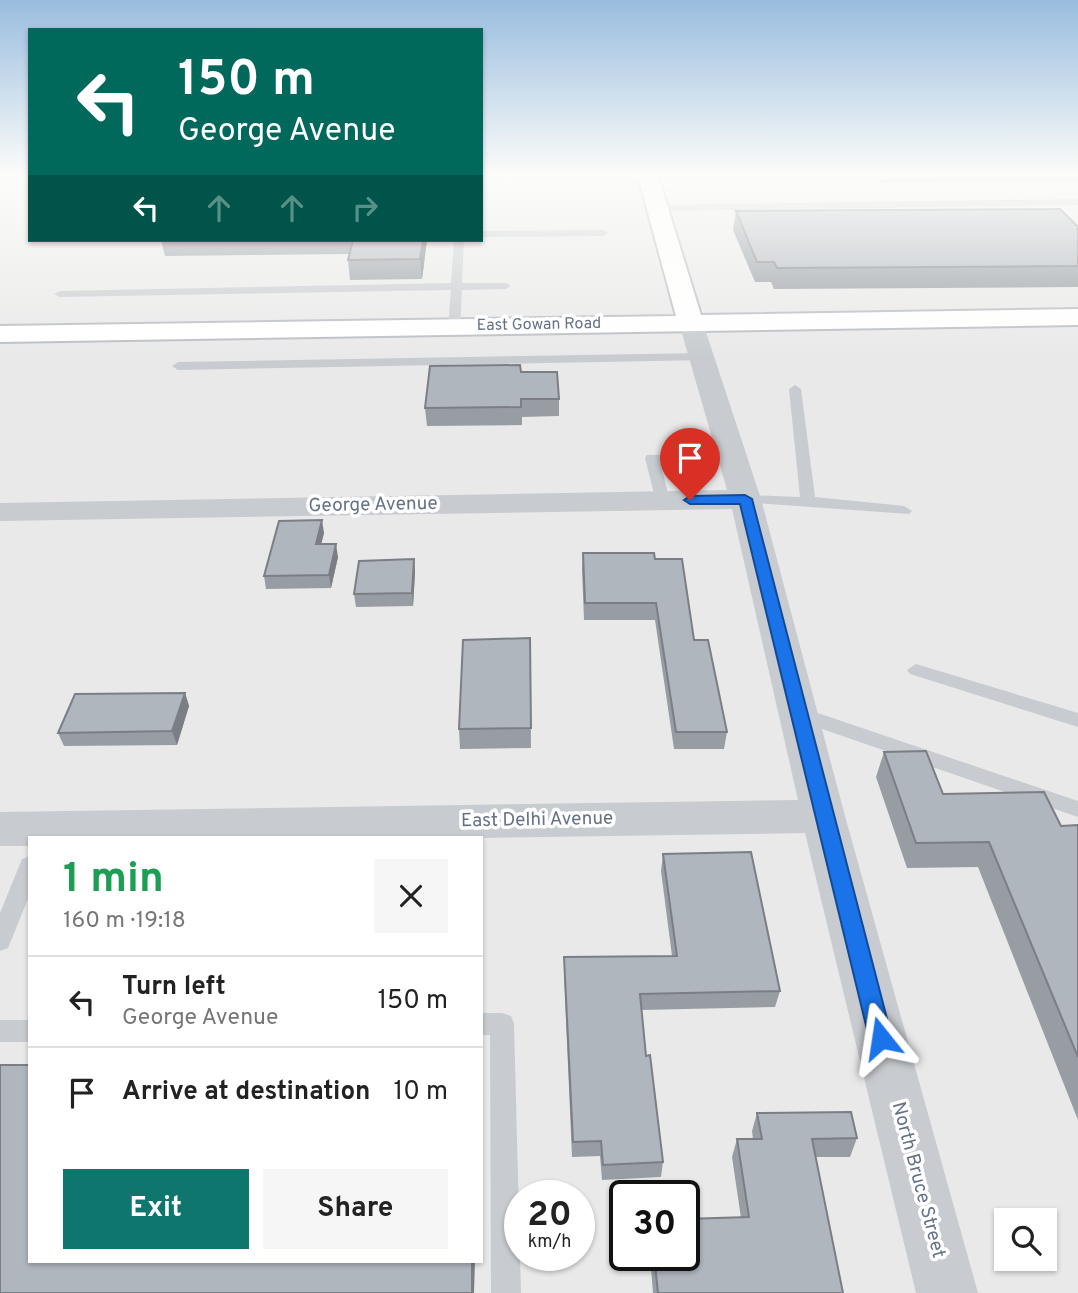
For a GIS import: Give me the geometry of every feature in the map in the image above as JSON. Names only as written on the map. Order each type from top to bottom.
[{"type":"street","name":"North Bruce Street","points":[[665,236],[745,499],[823,816],[947,1293]]},
{"type":"street","name":"East Gowan Road","points":[[0,334],[454,327],[697,340],[1078,317]]},
{"type":"street","name":"George Avenue","points":[[0,512],[745,499]]},
{"type":"street","name":"East Delhi Avenue","points":[[263,836],[823,816]]},
{"type":"street","name":"East Delhi Avenue","points":[[0,830],[28,840]]},
{"type":"lane","points":[[454,327],[459,242]]},
{"type":"lane","points":[[60,294],[210,289],[506,286]]},
{"type":"lane","points":[[178,366],[697,340]]},
{"type":"lane","points":[[795,389],[808,502]]},
{"type":"lane","points":[[663,500],[652,458],[733,457]]},
{"type":"lane","points":[[745,499],[904,511]]},
{"type":"lane","points":[[916,670],[1078,720]]},
{"type":"lane","points":[[797,713],[1078,809]]},
{"type":"lane","points":[[0,941],[28,871]]},
{"type":"lane","points":[[483,1024],[502,1024],[506,1293]]},
{"type":"lane","points":[[0,1031],[28,1031]]},
{"type":"shaded area","points":[[0,236],[28,236],[28,242],[483,242],[483,236],[1078,236],[1078,1293],[0,1293]]},
{"type":"building","points":[[746,236],[1078,236],[1078,266],[777,268],[774,262],[757,262]]},
{"type":"building","points":[[352,242],[423,242],[420,259],[348,260]]},
{"type":"building","points":[[520,365],[521,372],[557,372],[559,399],[521,399],[521,407],[425,408],[430,366]]},
{"type":"building","points":[[322,520],[316,544],[336,544],[329,575],[264,576],[279,521]]},
{"type":"building","points":[[583,553],[654,553],[655,559],[682,559],[694,640],[708,640],[727,732],[676,732],[656,603],[585,603]]},
{"type":"building","points":[[414,559],[412,593],[354,594],[359,561]]},
{"type":"building","points":[[530,638],[531,728],[459,729],[463,640]]},
{"type":"building","points":[[185,693],[172,731],[58,733],[75,694]]},
{"type":"building","points":[[926,751],[943,794],[1044,792],[1061,826],[1078,825],[1078,1057],[989,842],[916,843],[884,752]]},
{"type":"building","points":[[751,852],[780,991],[640,994],[646,1056],[650,1055],[663,1162],[603,1165],[601,1141],[573,1142],[564,957],[677,956],[663,854]]},
{"type":"building","points":[[0,1065],[28,1065],[28,1263],[472,1263],[472,1293],[0,1293]]},
{"type":"building","points":[[851,1112],[857,1138],[812,1139],[843,1293],[658,1293],[656,1271],[700,1271],[700,1219],[749,1217],[737,1139],[762,1139],[757,1113]]},
{"type":"route","points":[[690,500],[745,499],[881,1038]]}]
